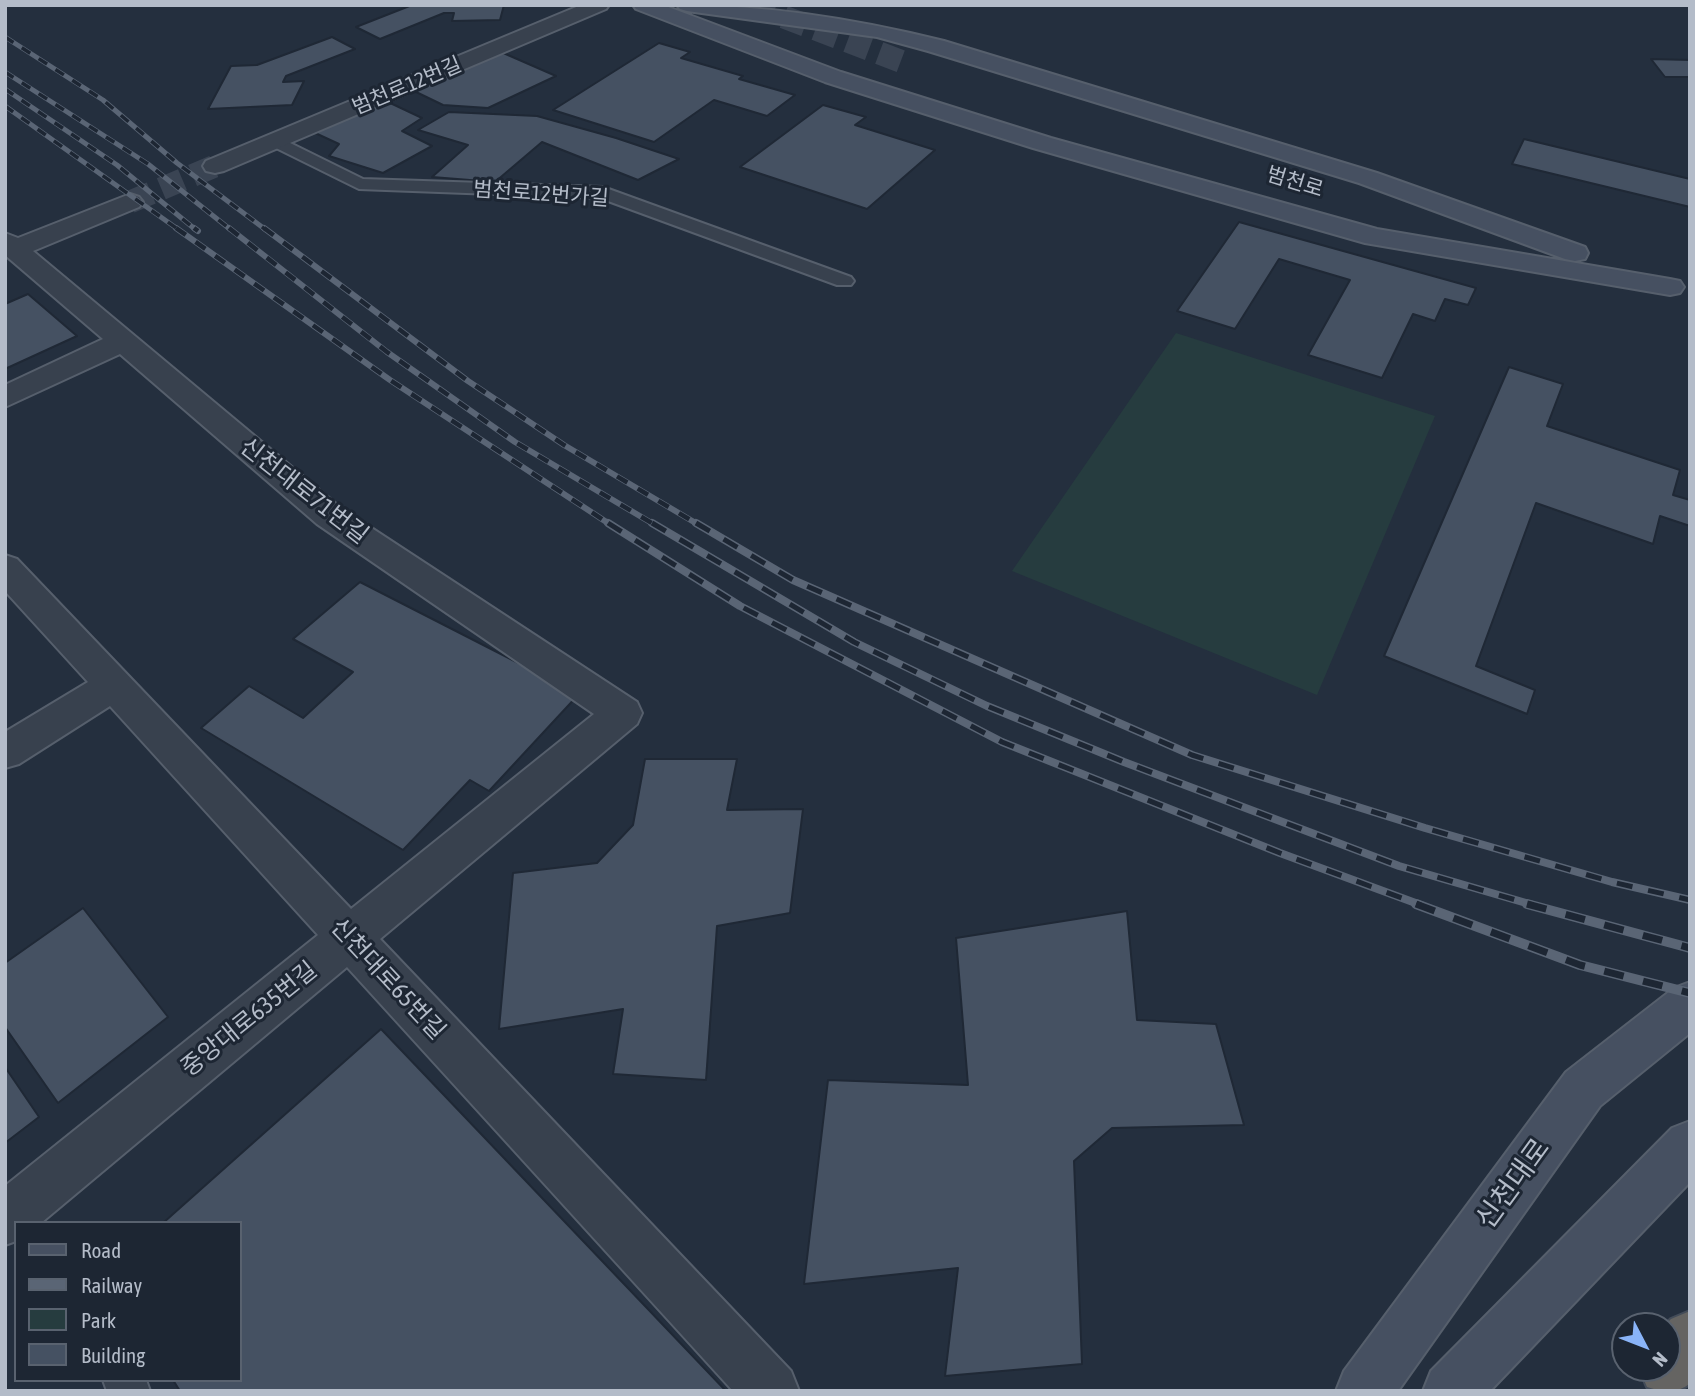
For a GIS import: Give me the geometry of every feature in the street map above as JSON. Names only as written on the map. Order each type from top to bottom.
[{"type":"main road","points":[[643,5],[833,77],[1042,143],[1374,237],[1680,290]]},
{"type":"main road","points":[[687,5],[835,24],[936,46],[1368,178],[1680,290]]},
{"type":"main road","points":[[833,77],[799,62],[789,52],[791,43],[803,33],[835,24]]},
{"type":"main road","points":[[1361,202],[1680,290]]},
{"type":"main road","name":"신천대로","points":[[1364,1391],[1583,1089],[1690,1004]]},
{"type":"main road","points":[[1451,1391],[1690,1146]]},
{"type":"street","name":"범천로12번길","points":[[215,166],[599,5]]},
{"type":"street","points":[[10,245],[130,202]]},
{"type":"street","name":"신천대로71번길","points":[[10,245],[329,516],[623,713]]},
{"type":"street","points":[[5,397],[123,341]]},
{"type":"street","name":"신천대로65번길","points":[[5,568],[771,1391]]},
{"type":"street","points":[[5,752],[114,685]]},
{"type":"street","name":"중앙대로635번길","points":[[14,1217],[349,937],[623,713]]},
{"type":"lane","name":"범천로12번가길","points":[[276,141],[359,184],[603,193],[844,281]]},
{"type":"green space","points":[[1176,333],[1435,416],[1317,695],[1012,571]]},
{"type":"building","points":[[412,5],[504,5],[500,20],[452,21],[454,13],[444,13],[380,39],[356,27]]},
{"type":"building","points":[[332,37],[355,49],[286,76],[283,82],[304,81],[292,105],[208,109],[231,66],[257,65]]},
{"type":"building","points":[[659,43],[690,52],[681,58],[795,95],[767,116],[714,100],[654,142],[553,110]]},
{"type":"building","points":[[501,52],[556,76],[488,108],[443,105],[414,91]]},
{"type":"building","points":[[1651,59],[1690,60],[1690,77],[1665,77]]},
{"type":"building","points":[[386,101],[422,118],[402,131],[432,146],[383,173],[329,156],[339,144],[313,132]]},
{"type":"building","points":[[823,105],[866,117],[855,125],[935,150],[867,209],[740,167]]},
{"type":"building","points":[[449,112],[537,116],[679,159],[638,180],[542,142],[495,182],[432,177],[468,145],[418,130]]},
{"type":"building","points":[[1524,139],[1690,179],[1690,207],[1512,164]]},
{"type":"building","points":[[1239,222],[1476,288],[1468,305],[1445,299],[1435,321],[1413,314],[1382,378],[1308,355],[1350,280],[1279,259],[1235,329],[1177,311]]},
{"type":"building","points":[[28,294],[77,336],[5,369],[5,304]]},
{"type":"building","points":[[1509,367],[1563,384],[1547,426],[1680,470],[1673,495],[1690,500],[1690,526],[1660,516],[1653,544],[1536,503],[1476,666],[1535,690],[1527,714],[1384,656]]},
{"type":"building","points":[[360,582],[579,694],[489,791],[470,780],[403,850],[201,728],[249,686],[303,718],[353,672],[293,639]]},
{"type":"building","points":[[645,759],[737,759],[727,810],[803,809],[790,913],[717,926],[706,1080],[613,1074],[623,1009],[499,1029],[513,873],[597,863],[633,825]]},
{"type":"building","points":[[83,908],[168,1017],[58,1103],[5,1027],[5,963]]},
{"type":"building","points":[[1127,911],[1137,1020],[1216,1024],[1244,1125],[1112,1128],[1074,1161],[1082,1364],[945,1376],[958,1268],[804,1284],[828,1080],[968,1085],[956,938]]},
{"type":"building","points":[[381,1029],[726,1391],[180,1391],[174,1382],[242,1382],[242,1221],[165,1221]]},
{"type":"building","points":[[5,1067],[39,1117],[5,1143]]},
{"type":"tunnel","points":[[752,5],[903,62]]},
{"type":"tunnel","points":[[130,202],[215,166]]},
{"type":"railway","points":[[5,37],[103,100],[177,163],[266,230]]},
{"type":"railway","points":[[5,72],[148,164],[231,230]]},
{"type":"railway","points":[[5,89],[117,165],[196,230]]},
{"type":"railway","points":[[5,106],[179,230]]},
{"type":"railway","points":[[176,228],[390,380],[611,525]]},
{"type":"railway","points":[[194,228],[198,231]]},
{"type":"railway","points":[[229,228],[387,352],[515,442],[655,525]]},
{"type":"railway","points":[[264,228],[468,381],[564,445],[699,525]]},
{"type":"railway","points":[[608,523],[740,606],[1002,742],[1280,853],[1421,905]]},
{"type":"railway","points":[[652,523],[854,642],[987,706],[1124,762],[1399,866],[1533,905]]},
{"type":"railway","points":[[696,523],[793,580],[1192,755],[1425,828],[1612,882],[1690,900]]},
{"type":"railway","points":[[1416,904],[1580,965],[1690,993]]},
{"type":"railway","points":[[1527,904],[1690,948]]}]
